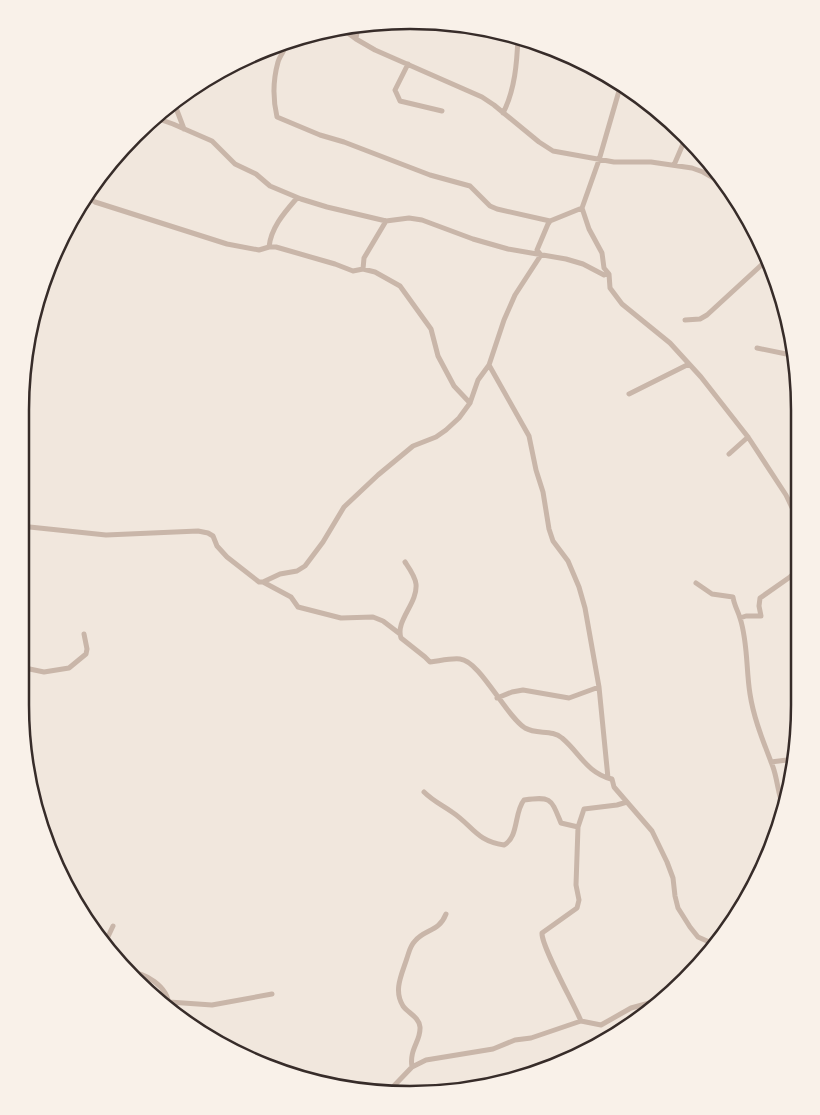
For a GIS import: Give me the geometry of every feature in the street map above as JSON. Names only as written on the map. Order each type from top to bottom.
[{"type":"street","points":[[356,39],[357,33]]},
{"type":"street","points":[[349,34],[375,50],[482,98],[539,142],[553,150],[599,160],[674,165],[692,168],[710,176]]},
{"type":"street","points":[[503,113],[511,96],[517,44]]},
{"type":"street","points":[[286,50],[278,60],[273,89],[277,117],[320,135],[344,142],[430,175],[470,186],[490,206],[497,209],[550,221],[582,208]]},
{"type":"street","points":[[408,64],[395,90],[397,98],[442,111]]},
{"type":"street","points":[[619,91],[599,160],[582,208],[591,234],[602,253],[610,288],[622,304],[670,343],[689,364],[748,438],[791,505]]},
{"type":"street","points":[[177,109],[184,130]]},
{"type":"street","points":[[162,121],[212,141],[235,164],[256,174],[270,186],[297,198],[386,221],[409,218],[422,220],[473,239],[508,249],[566,259],[604,274],[608,273]]},
{"type":"street","points":[[674,165],[683,144]]},
{"type":"street","points":[[269,247],[270,239],[280,218],[297,198]]},
{"type":"street","points":[[92,200],[227,244],[259,250],[276,247],[353,271],[364,269],[375,272],[400,286],[431,328],[438,356],[454,386],[470,403]]},
{"type":"street","points":[[364,269],[364,258],[386,221]]},
{"type":"street","points":[[541,256],[537,250],[550,221]]},
{"type":"street","points":[[263,582],[280,574],[298,571],[306,566],[344,507],[407,450],[436,437],[459,418],[470,403],[478,380],[489,365],[504,320],[515,295],[541,256]]},
{"type":"street","points":[[685,320],[700,319],[707,315],[762,264]]},
{"type":"street","points":[[757,348],[787,354]]},
{"type":"street","points":[[629,394],[689,364]]},
{"type":"street","points":[[489,365],[529,436],[543,492],[549,529],[553,541],[568,562],[579,587],[585,608],[599,687],[608,778],[612,779],[614,787],[646,823],[659,844],[673,878],[678,908],[698,937],[708,942]]},
{"type":"street","points":[[729,454],[748,438]]},
{"type":"street","points":[[29,527],[106,536],[208,532],[213,536],[217,546],[227,557],[257,580],[291,597],[298,607],[341,618],[373,617],[383,621],[400,634],[401,638],[430,662],[460,659],[467,661],[480,672],[497,698],[518,723],[538,733],[554,733],[562,738],[593,771],[612,779]]},
{"type":"street","points":[[400,634],[403,620],[414,599],[416,584],[405,562]]},
{"type":"street","points":[[740,618],[761,616],[760,598],[791,576]]},
{"type":"street","points":[[696,583],[712,594],[732,596],[740,618],[750,695],[759,732],[771,762],[779,798]]},
{"type":"street","points":[[29,669],[44,672],[69,668],[86,654],[84,634]]},
{"type":"street","points":[[497,698],[523,690],[569,698],[599,687]]},
{"type":"street","points":[[771,762],[787,760]]},
{"type":"street","points":[[424,792],[433,801],[453,813],[480,838],[498,844],[504,844],[510,840],[524,800],[544,798],[556,809],[561,823],[578,826]]},
{"type":"street","points":[[581,1020],[542,937],[542,933],[577,908],[578,826],[584,809],[627,802]]},
{"type":"street","points":[[412,1067],[411,1054],[420,1028],[418,1022],[404,1006],[400,998],[398,985],[400,974],[415,940],[439,925],[446,914]]},
{"type":"street","points":[[108,937],[113,926]]},
{"type":"street","points":[[138,973],[159,985],[165,997]]},
{"type":"street","points":[[174,1004],[212,1005],[272,994]]},
{"type":"street","points":[[394,1085],[412,1067],[426,1060],[493,1049],[515,1040],[531,1038],[581,1020],[601,1025],[631,1008],[648,1002]]}]
